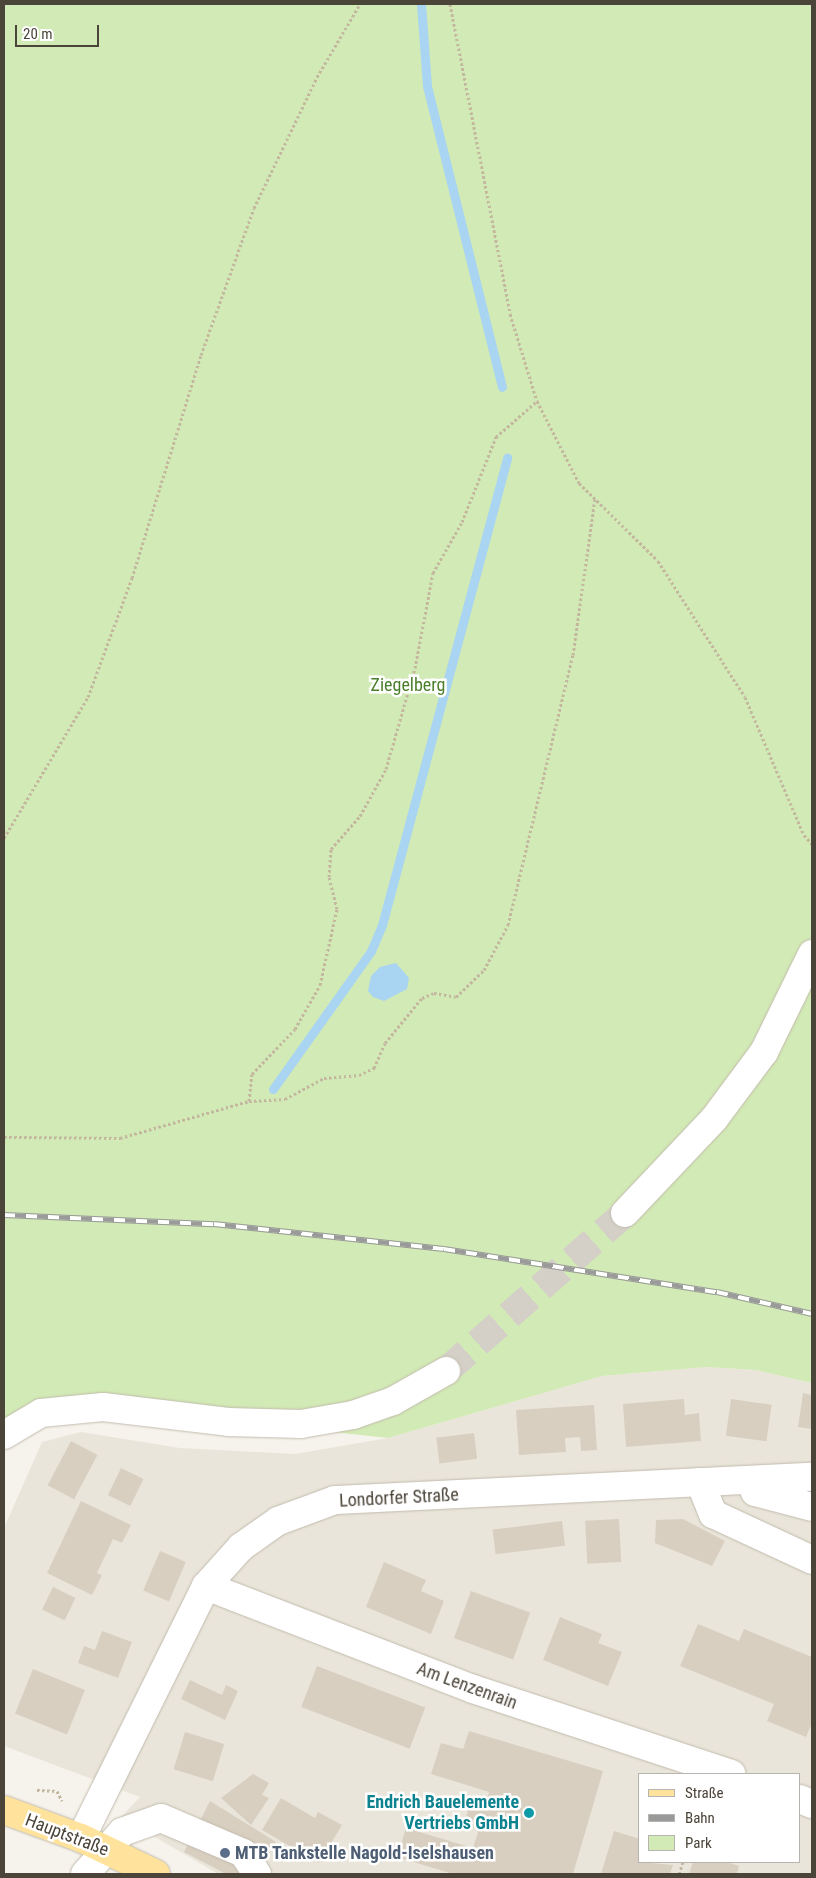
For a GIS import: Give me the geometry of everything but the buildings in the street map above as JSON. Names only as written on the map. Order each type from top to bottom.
[{"type":"main road","name":"Hauptstraße","points":[[4,1810],[92,1843],[156,1874]]},
{"type":"street","points":[[625,1213],[714,1120],[764,1052],[812,954]]},
{"type":"street","points":[[4,1435],[41,1413],[103,1407],[228,1422],[301,1424],[353,1415],[393,1401],[446,1371]]},
{"type":"street","name":"Londorfer Straße","points":[[92,1843],[206,1586],[241,1547],[278,1521],[335,1500],[812,1477]]},
{"type":"street","points":[[750,1480],[755,1492],[812,1507]]},
{"type":"street","points":[[700,1482],[713,1514],[812,1560]]},
{"type":"street","name":"Am Lenzenrain","points":[[206,1586],[473,1690],[728,1773]]},
{"type":"street","points":[[85,1874],[92,1843],[161,1818],[243,1853],[257,1874]]},
{"type":"path","points":[[4,838],[88,697],[132,578],[201,354],[254,208],[317,77],[360,4]]},
{"type":"path","points":[[450,4],[510,314],[537,401],[579,483],[658,562],[745,697],[804,835],[812,844]]},
{"type":"path","points":[[249,1101],[252,1074],[295,1029],[320,985],[337,909],[329,877],[331,849],[360,816],[386,769],[416,668],[433,573],[462,522],[496,437],[537,401]]},
{"type":"path","points":[[4,1137],[105,1140],[249,1101],[285,1099],[324,1078],[369,1072],[385,1043],[422,998],[434,993],[456,997],[493,957],[508,925],[573,655],[595,499]]},
{"type":"shaded area","points":[[706,1367],[756,1370],[812,1383],[812,1874],[218,1874],[121,1817],[140,1797],[4,1746],[4,1528],[42,1442],[81,1432],[180,1448],[295,1454],[388,1438],[602,1376]]},
{"type":"green space","name":"Ziegelberg","points":[[4,4],[812,4],[812,1383],[756,1370],[706,1367],[602,1376],[388,1438],[103,1407],[4,1435]]},
{"type":"water","points":[[396,963],[409,978],[407,989],[384,1001],[373,997],[368,991],[371,976],[380,967]]},
{"type":"waterway","points":[[421,4],[427,86],[502,387]]},
{"type":"waterway","points":[[273,1089],[371,951],[382,925],[507,457]]},
{"type":"tunnel","points":[[446,1371],[625,1213]]},
{"type":"railway","points":[[4,1215],[214,1224],[444,1249],[717,1292],[812,1314]]},
{"type":"place","name":"Endrich Bauelemente Vertriebs GmbH","points":[[529,1813]]},
{"type":"place","name":"MTB Tankstelle Nagold-Iselshausen","points":[[225,1853]]}]
